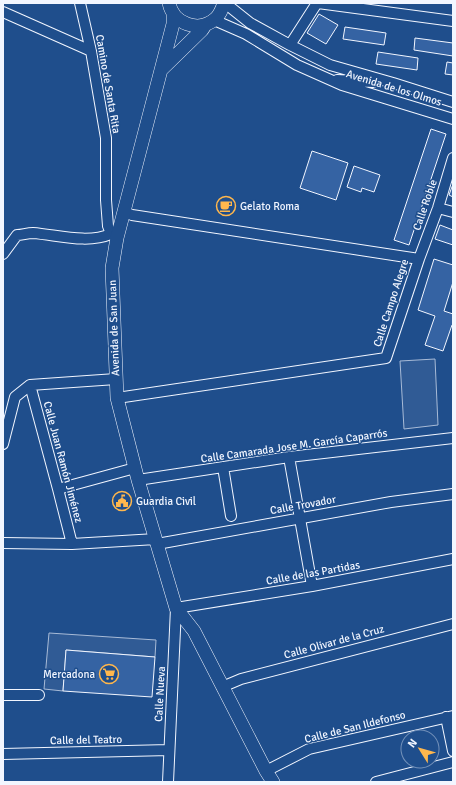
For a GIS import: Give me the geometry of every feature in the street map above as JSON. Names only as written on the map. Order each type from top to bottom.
[{"type":"main road","points":[[160,71],[210,22],[222,9],[224,3]]},
{"type":"main road","points":[[171,9],[178,20],[184,24],[199,26],[210,22]]},
{"type":"main road","name":"Avenida de San Juan","points":[[171,9],[173,24],[125,208],[114,236],[112,268],[117,398],[136,474],[176,608]]},
{"type":"main road","points":[[176,608],[194,632],[273,782]]},
{"type":"street","name":"Camino de Santa Rita","points":[[80,3],[91,51],[106,138],[106,200],[108,226],[114,236]]},
{"type":"street","name":"Avenida de los Olmos","points":[[224,3],[250,23],[330,65],[453,102]]},
{"type":"street","points":[[290,45],[317,3],[453,21]]},
{"type":"street","points":[[4,14],[91,51]]},
{"type":"street","name":"Avenida de los Olmos","points":[[210,22],[246,34],[297,65],[342,85],[453,118]]},
{"type":"street","name":"Avenida de los Olmos","points":[[328,79],[393,83]]},
{"type":"street","name":"Calle Roble","points":[[419,259],[438,208],[453,158]]},
{"type":"street","name":"Calle Campo Alegre","points":[[106,200],[114,207],[125,208],[132,215],[419,259],[386,358],[117,398]]},
{"type":"street","points":[[438,208],[453,212]]},
{"type":"street","points":[[3,254],[17,235],[31,233],[87,239],[114,236]]},
{"type":"street","points":[[3,444],[15,397],[30,385],[116,379]]},
{"type":"street","name":"Calle Juan Ramón Jiménez","points":[[30,385],[72,544]]},
{"type":"street","name":"Calle Camarada Jose M. García Caparrós","points":[[58,489],[136,474],[223,467],[289,457],[453,438]]},
{"type":"street","points":[[289,457],[312,586]]},
{"type":"street","points":[[223,467],[231,516]]},
{"type":"street","name":"Calle Trovador","points":[[3,543],[72,544],[156,542],[391,502],[453,494]]},
{"type":"street","name":"Calle de las Partidas","points":[[176,608],[312,586],[453,559]]},
{"type":"street","name":"Calle Nueva","points":[[168,782],[176,608]]},
{"type":"street","name":"Calle Olivar de la Cruz","points":[[222,687],[241,679],[453,624]]},
{"type":"street","points":[[175,632],[182,630],[189,625]]},
{"type":"street","points":[[3,695],[39,695]]},
{"type":"street","points":[[450,716],[453,751]]},
{"type":"street","name":"Calle de San Ildefonso","points":[[266,771],[309,749],[450,716]]},
{"type":"street","name":"Calle del Teatro","points":[[3,754],[169,750]]},
{"type":"street","points":[[376,782],[453,762]]},
{"type":"shaded area","points":[[435,359],[438,425],[404,429],[400,361]]},
{"type":"shaded area","points":[[49,633],[156,640],[155,657],[66,650],[63,691],[44,689]]},
{"type":"building","points":[[319,14],[338,25],[326,44],[307,33]]},
{"type":"building","points":[[345,27],[386,33],[384,45],[343,39]]},
{"type":"building","points":[[415,38],[453,43],[453,56],[414,50]]},
{"type":"building","points":[[378,52],[418,58],[417,70],[376,64]]},
{"type":"building","points":[[447,62],[453,63],[453,75],[445,74]]},
{"type":"building","points":[[431,129],[446,134],[409,245],[394,240]]},
{"type":"building","points":[[312,151],[348,163],[336,200],[300,188]]},
{"type":"building","points":[[354,166],[380,175],[374,192],[362,188],[361,192],[347,187]]},
{"type":"building","points":[[453,184],[453,197],[449,195]]},
{"type":"building","points":[[440,225],[453,230],[453,245],[435,239]]},
{"type":"building","points":[[434,259],[453,265],[453,282],[444,311],[453,314],[453,326],[452,325],[443,351],[425,345],[435,316],[418,310]]},
{"type":"building","name":"Mercadona","points":[[66,650],[155,657],[152,697],[63,691]]},
{"type":"place","name":"Gelato Roma","points":[[226,206]]},
{"type":"place","name":"Guardia Civil","points":[[122,501]]},
{"type":"place","name":"Mercadona","points":[[109,674]]}]
